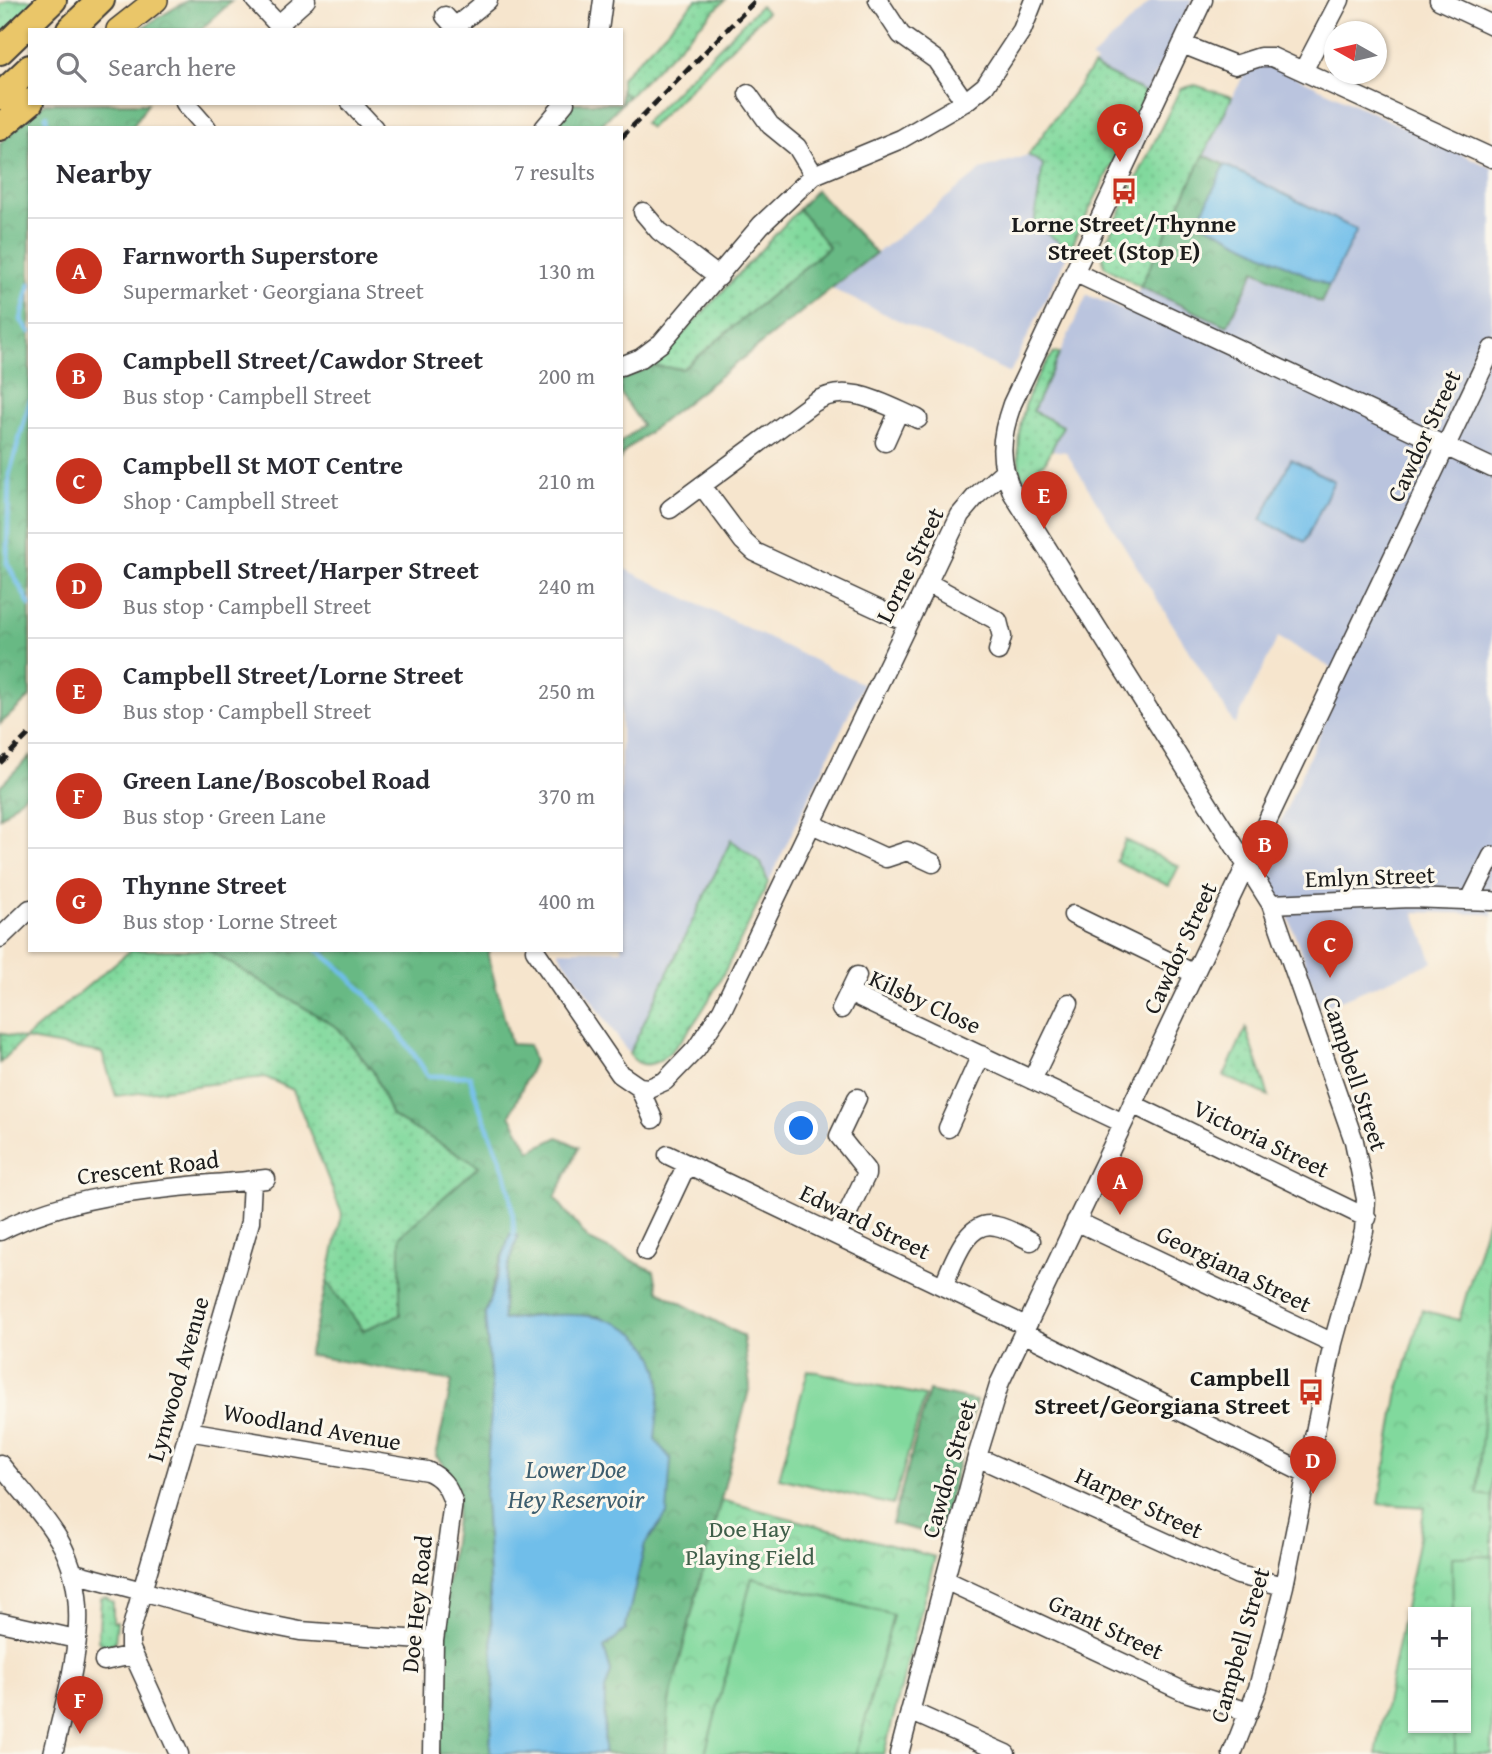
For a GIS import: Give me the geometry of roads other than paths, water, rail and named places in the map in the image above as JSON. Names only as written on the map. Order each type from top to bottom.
[{"type":"highway","points":[[0,51],[53,0]]},
{"type":"highway","points":[[71,28],[101,0]]},
{"type":"highway","points":[[0,96],[28,70]]},
{"type":"highway","points":[[0,128],[28,104]]},
{"type":"main road","points":[[121,28],[156,0]]},
{"type":"street","points":[[256,0],[281,27],[306,0]]},
{"type":"street","points":[[445,16],[455,27],[488,0]]},
{"type":"street","points":[[600,28],[603,0]]},
{"type":"street","points":[[878,0],[901,34],[936,60],[965,102]]},
{"type":"street","points":[[623,365],[657,347],[761,225],[814,175],[901,139],[965,102],[985,86],[1022,30],[1034,0]]},
{"type":"street","points":[[1003,472],[1004,429],[1012,404],[1203,0]]},
{"type":"street","points":[[1303,71],[1340,0]]},
{"type":"street","points":[[1439,0],[1492,25]]},
{"type":"street","points":[[1182,44],[1230,64],[1241,64],[1266,56],[1492,158]]},
{"type":"street","points":[[748,94],[771,112],[814,175]]},
{"type":"street","points":[[187,105],[205,126]]},
{"type":"street","points":[[353,105],[372,126]]},
{"type":"street","points":[[546,126],[563,105]]},
{"type":"street","points":[[643,212],[654,235],[719,277]]},
{"type":"street","points":[[1076,273],[1492,468]]},
{"type":"street","name":"Cawdor Street","points":[[899,1754],[977,1457],[1000,1382],[1492,349]]},
{"type":"street","points":[[670,509],[813,403],[830,394],[848,392],[918,419]]},
{"type":"street","points":[[885,442],[899,411]]},
{"type":"street","name":"Lorne Street","points":[[639,1087],[649,1088],[665,1081],[708,1033],[814,825],[908,623],[967,505],[1003,472]]},
{"type":"street","name":"Campbell Street","points":[[1003,472],[1013,494],[1270,904],[1354,1141],[1367,1218],[1333,1343],[1284,1586],[1249,1712],[1232,1754]]},
{"type":"street","points":[[702,486],[748,547],[755,552],[908,623]]},
{"type":"street","points":[[928,583],[998,621],[1002,637],[998,651]]},
{"type":"street","points":[[814,825],[886,858],[907,851],[933,863]]},
{"type":"street","name":"Emlyn Street","points":[[1470,900],[1492,856]]},
{"type":"street","name":"Emlyn Street","points":[[1270,904],[1410,898],[1492,901]]},
{"type":"street","points":[[6,941],[28,912]]},
{"type":"street","points":[[1073,915],[1195,974]]},
{"type":"street","points":[[536,952],[620,1074],[639,1087],[653,1119]]},
{"type":"street","name":"Kilsby Close","points":[[849,993],[1124,1123]]},
{"type":"street","points":[[1032,1080],[1069,1003]]},
{"type":"street","name":"Kilsby Close","points":[[948,1128],[981,1055]]},
{"type":"street","points":[[836,1235],[866,1175],[839,1136],[857,1098]]},
{"type":"street","name":"Victoria Street","points":[[1132,1104],[1367,1218]]},
{"type":"street","name":"Edward Street","points":[[646,1251],[682,1157],[943,1286],[1306,1474]]},
{"type":"street","name":"Crescent Road","points":[[0,1231],[30,1215],[103,1195],[259,1180]]},
{"type":"street","name":"Lynwood Avenue","points":[[133,1655],[130,1633],[250,1222],[259,1180]]},
{"type":"street","name":"Georgiana Street","points":[[1076,1221],[1333,1343]]},
{"type":"street","points":[[943,1286],[968,1236],[980,1226],[995,1225],[1031,1241]]},
{"type":"street","name":"Woodland Avenue","points":[[188,1431],[427,1471]]},
{"type":"street","name":"Harper Street","points":[[977,1457],[1238,1576],[1284,1586]]},
{"type":"street","points":[[0,1464],[59,1539],[74,1573],[78,1601],[76,1639],[53,1754]]},
{"type":"street","name":"Doe Hey Road","points":[[427,1471],[442,1479],[453,1502],[434,1641],[432,1754]]},
{"type":"street","points":[[74,1573],[245,1620],[300,1631],[434,1641]]},
{"type":"street","name":"Grant Street","points":[[945,1580],[1185,1692],[1249,1712]]},
{"type":"street","points":[[0,1622],[76,1639]]},
{"type":"street","points":[[104,1661],[133,1655],[179,1754]]},
{"type":"street","points":[[910,1711],[1006,1754]]},
{"type":"water","points":[[1225,165],[1357,230],[1329,286],[1198,221]]},
{"type":"water","points":[[1291,459],[1334,481],[1305,542],[1261,520]]},
{"type":"water","name":"Lower Doe Hey Reservoir","points":[[510,1234],[518,1236],[506,1278],[503,1320],[571,1315],[615,1322],[633,1332],[648,1347],[658,1369],[660,1394],[655,1440],[671,1459],[667,1514],[645,1544],[625,1630],[604,1648],[611,1672],[605,1690],[604,1754],[493,1754],[490,1750],[494,1676],[485,1496],[492,1396],[485,1315]]},
{"type":"waterway","points":[[46,116],[47,126]]},
{"type":"waterway","points":[[28,292],[21,320],[28,329]]},
{"type":"waterway","points":[[28,408],[9,475],[7,563],[28,601]]},
{"type":"waterway","points":[[320,952],[378,1008],[428,1076],[470,1076],[505,1172],[514,1234]]},
{"type":"railway","points":[[623,136],[756,0]]},
{"type":"railway","points":[[0,763],[28,735]]},
{"type":"place","name":"Thynne Street","points":[[1120,162]]},
{"type":"place","name":"Lorne Street/Thynne Street (Stop E)","points":[[1124,191]]},
{"type":"place","name":"Campbell Street/Lorne Street","points":[[1044,529]]},
{"type":"place","name":"Campbell Street/Cawdor Street","points":[[1265,878]]},
{"type":"place","name":"Campbell St MOT Centre","points":[[1330,978]]},
{"type":"place","name":"Farnworth Superstore","points":[[1120,1215]]},
{"type":"place","name":"Campbell Street/Georgiana Street","points":[[1311,1392]]},
{"type":"place","name":"Campbell Street/Harper Street","points":[[1313,1494]]},
{"type":"place","name":"Green Lane/Boscobel Road","points":[[80,1734]]},
{"type":"park label","name":"Doe Hay Playing Field","points":[[750,1543]]}]
